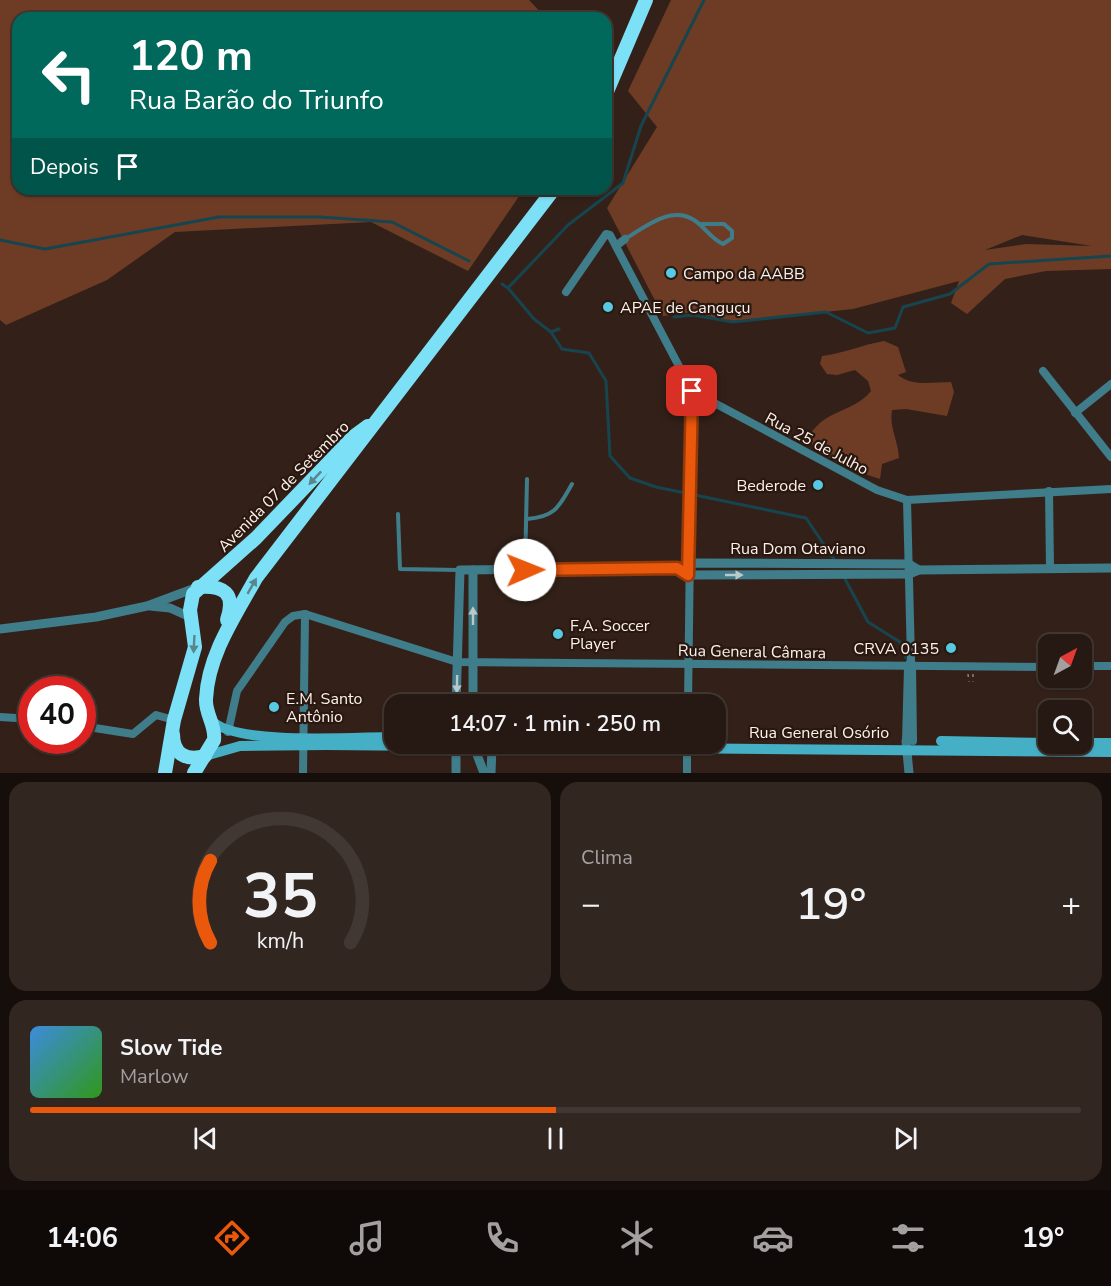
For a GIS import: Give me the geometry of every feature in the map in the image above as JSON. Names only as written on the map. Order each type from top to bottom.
[{"type":"highway","points":[[612,80],[646,0]]},
{"type":"highway","name":"Avenida 07 de Setembro","points":[[194,773],[214,740],[212,721],[206,707],[208,685],[222,637],[272,555],[362,443],[372,423],[549,195]]},
{"type":"highway","name":"Avenida 07 de Setembro","points":[[198,587],[256,538],[353,437],[372,423]]},
{"type":"highway","points":[[165,773],[174,720],[195,647],[190,617],[193,594],[198,587],[218,588],[230,598],[231,607],[222,637]]},
{"type":"highway","points":[[174,720],[172,738],[178,753],[192,759],[205,756]]},
{"type":"main road","name":"Rua General Osório","points":[[212,721],[228,732],[255,737],[384,744]]},
{"type":"main road","name":"Rua General Osório","points":[[205,756],[240,746],[384,737]]},
{"type":"main road","name":"Rua General Osório","points":[[726,740],[1111,752]]},
{"type":"main road","name":"Rua General Osório","points":[[726,745],[909,747],[1038,742]]},
{"type":"main road","points":[[1092,743],[1111,743]]},
{"type":"street","points":[[566,292],[606,234],[610,235],[692,391],[688,694]]},
{"type":"street","points":[[616,246],[625,239]]},
{"type":"street","points":[[1043,371],[1111,457]]},
{"type":"street","points":[[1075,413],[1111,384]]},
{"type":"street","name":"Rua 25 de Julho","points":[[692,391],[877,490],[907,500],[1111,489]]},
{"type":"street","points":[[1049,491],[1050,569]]},
{"type":"street","points":[[907,500],[911,665],[909,773]]},
{"type":"street","name":"Rua Dom Otaviano","points":[[460,570],[677,568],[688,563],[909,564]]},
{"type":"street","points":[[785,563],[785,575]]},
{"type":"street","points":[[852,564],[852,575]]},
{"type":"street","points":[[909,564],[919,570]]},
{"type":"street","points":[[677,568],[688,575]]},
{"type":"street","name":"Rua Dom Otaviano","points":[[688,575],[852,575],[909,574],[919,570],[1111,568]]},
{"type":"street","points":[[456,694],[460,570]]},
{"type":"street","points":[[473,570],[473,694]]},
{"type":"street","points":[[0,629],[96,617],[147,606],[198,587]]},
{"type":"street","points":[[147,606],[170,608],[190,617]]},
{"type":"street","points":[[228,732],[237,691],[285,622],[293,616],[305,614],[303,773]]},
{"type":"street","name":"Rua General Câmara","points":[[305,614],[457,662],[1038,666]]},
{"type":"street","points":[[1092,666],[1111,666]]},
{"type":"street","points":[[96,728],[133,734],[156,715],[174,720]]},
{"type":"street","points":[[0,717],[18,718]]},
{"type":"street","points":[[456,754],[456,773]]},
{"type":"street","points":[[476,754],[484,773]]},
{"type":"street","points":[[491,773],[492,754]]},
{"type":"street","points":[[687,754],[687,773]]},
{"type":"lane","points":[[625,239],[663,217],[676,215],[693,219],[713,240],[723,244],[732,238],[732,231],[724,224],[699,224]]},
{"type":"lane","points":[[525,570],[527,479]]},
{"type":"lane","points":[[526,519],[544,518],[558,508],[572,484]]},
{"type":"lane","points":[[398,514],[400,569],[460,570]]},
{"type":"path","points":[[968,673],[969,682]]},
{"type":"path","points":[[973,673],[973,682]]},
{"type":"shaded area","points":[[0,0],[529,0],[540,12],[12,12],[12,195],[520,195],[468,271],[371,222],[175,232],[107,280],[6,325],[0,320]]},
{"type":"shaded area","points":[[671,0],[1111,0],[1111,269],[1046,271],[1005,279],[967,314],[951,303],[959,281],[853,309],[733,322],[692,312],[663,316],[607,208],[657,127],[628,91]],"holes":[[[1022,235],[1092,246],[1026,244],[985,250]]]},
{"type":"shaded area","points":[[884,341],[898,347],[906,372],[898,375],[917,382],[951,382],[954,392],[947,416],[906,409],[892,410],[899,458],[882,464],[880,479],[841,464],[807,440],[821,422],[855,404],[871,391],[868,381],[855,370],[837,375],[827,374],[820,364],[822,356]]},
{"type":"waterway","points":[[612,191],[623,183],[641,126],[704,0]]},
{"type":"waterway","points":[[502,284],[508,288],[568,225],[607,195]]},
{"type":"waterway","points":[[0,240],[45,249],[219,217],[320,217],[392,222],[469,261]]},
{"type":"waterway","points":[[674,317],[693,315],[733,322],[826,312],[868,333],[895,328],[903,307],[950,294],[989,264],[1111,256]]},
{"type":"waterway","points":[[508,288],[534,319],[551,332],[559,329]]},
{"type":"waterway","points":[[551,332],[562,349],[589,353],[606,381],[610,456],[630,478],[656,487],[806,518],[835,561]]},
{"type":"waterway","points":[[844,577],[868,622],[900,642],[906,658]]},
{"type":"place","name":"Campo da AABB","points":[[671,273]]},
{"type":"place","name":"APAE de Canguçu","points":[[608,307]]},
{"type":"place","name":"Bederode","points":[[818,485]]},
{"type":"place","name":"F.A. Soccer Player","points":[[558,634]]},
{"type":"place","name":"CRVA 0135","points":[[951,648]]},
{"type":"place","name":"E.M. Santo Antônio","points":[[274,707]]},
{"type":"route","points":[[525,570],[677,568],[688,575],[692,391]]}]
